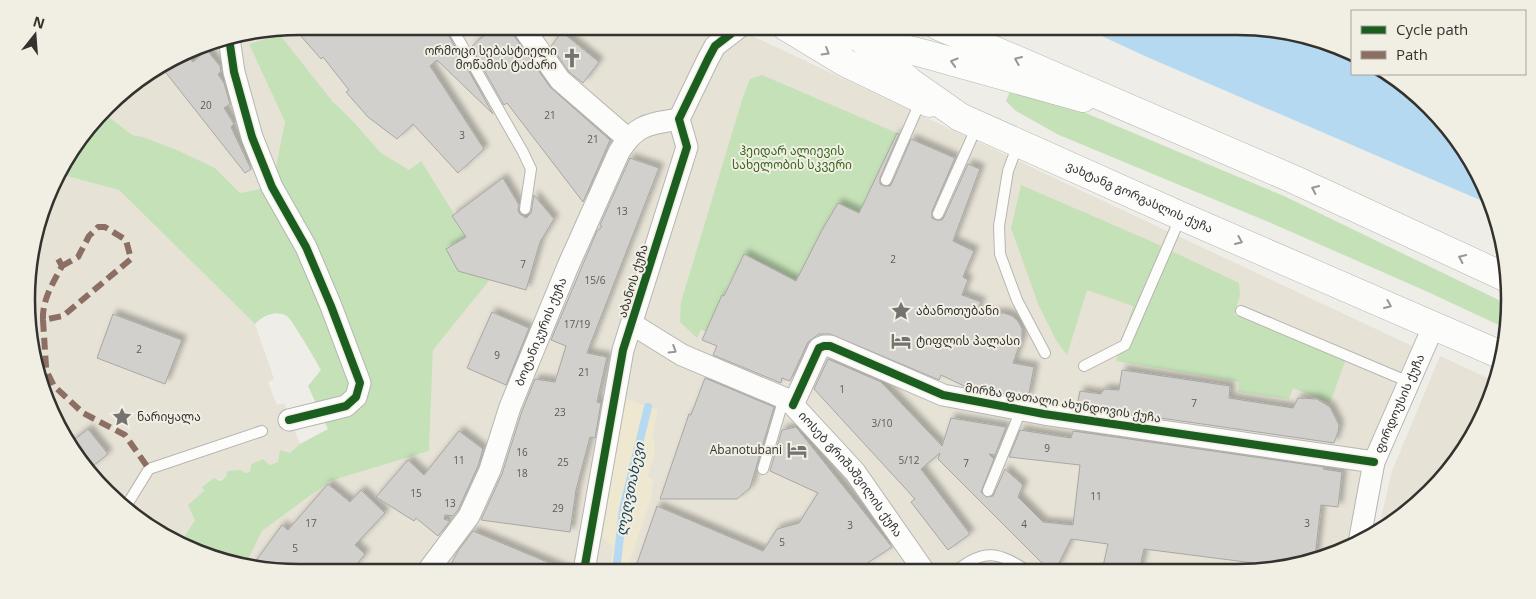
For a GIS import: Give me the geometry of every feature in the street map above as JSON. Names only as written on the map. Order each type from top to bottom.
[{"type":"main road","name":"ვახტანგ გორგასლის ქუჩა","points":[[799,35],[846,64],[968,122],[1496,353]]},
{"type":"main road","points":[[857,35],[910,82],[968,122]]},
{"type":"main road","points":[[864,35],[925,54],[1143,114]]},
{"type":"main road","points":[[959,35],[1293,179],[1500,275]]},
{"type":"street","points":[[528,35],[560,80],[628,138],[643,127],[679,119],[715,46],[729,35]]},
{"type":"street","points":[[230,44],[234,72],[252,137],[272,187],[306,247],[360,383],[356,397],[346,406],[289,420]]},
{"type":"street","name":"აბანოს ქუჩა","points":[[585,564],[623,350],[687,147],[679,119]]},
{"type":"street","name":"ბოტანიკურის ქუჩა","points":[[433,564],[470,516],[490,470],[510,407],[568,266],[628,138]]},
{"type":"street","name":"იოსებ გრიშაშვილის ქუჩა","points":[[632,324],[682,356],[789,401],[855,472],[919,564]]},
{"type":"street","name":"ფირდოუსის ქუჩა","points":[[1361,533],[1374,462],[1434,325]]},
{"type":"street","name":"მირზა ფათალი ახუნდოვის ქუჩა","points":[[789,401],[819,348],[830,346],[942,395],[1021,410],[1374,462]]},
{"type":"lane","points":[[453,35],[452,36],[523,152],[531,170],[525,209]]},
{"type":"lane","points":[[886,180],[922,99]]},
{"type":"lane","points":[[938,214],[968,122]]},
{"type":"lane","points":[[1018,143],[1008,171],[999,226],[1000,254],[1017,300],[1045,353]]},
{"type":"lane","points":[[1084,366],[1125,345],[1181,216]]},
{"type":"lane","points":[[1241,311],[1409,382]]},
{"type":"lane","points":[[763,469],[789,401]]},
{"type":"lane","points":[[988,491],[1021,410]]},
{"type":"lane","points":[[129,501],[148,469],[262,431]]},
{"type":"lane","points":[[966,564],[988,554],[1006,557],[1017,564]]},
{"type":"shaded area","name":"აბანოთუბანი","points":[[300,35],[750,35],[1412,346],[1367,455],[1357,535],[1322,550],[1288,559],[1236,564],[300,564],[265,562],[248,559],[262,531],[330,481],[429,451],[433,350],[493,276],[420,161],[409,171],[381,153],[332,101],[249,44],[285,122],[273,181],[269,187],[240,193],[215,168],[143,137],[132,135],[109,117],[106,119],[138,90],[167,70],[214,49],[265,37]]},
{"type":"shaded area","points":[[66,176],[119,190],[255,324],[274,379],[268,382],[277,405],[284,403],[300,444],[290,453],[279,455],[278,462],[270,465],[263,459],[251,464],[250,472],[227,471],[226,477],[202,487],[204,491],[195,520],[184,537],[167,529],[138,509],[112,487],[90,461],[70,432],[55,401],[40,351],[35,300],[37,265],[44,231],[55,198]]},
{"type":"shaded area","points":[[1440,356],[1489,379],[1481,401],[1466,432],[1446,461],[1424,487],[1380,521],[1392,471]]},
{"type":"green space","points":[[281,36],[332,101],[381,153],[409,170],[421,161],[493,276],[433,350],[429,451],[330,481],[262,531],[248,559],[214,550],[184,537],[195,520],[188,505],[204,491],[202,487],[214,478],[220,481],[226,477],[227,471],[240,470],[246,473],[250,472],[251,464],[263,459],[270,465],[278,462],[280,450],[290,453],[300,444],[328,429],[308,386],[321,370],[287,316],[278,313],[270,314],[261,318],[255,324],[119,190],[66,176],[90,138],[109,117],[132,135],[143,137],[179,151],[215,168],[240,193],[269,187],[273,181],[285,122],[249,44]]},
{"type":"green space","name":"ჰეიდარ ალიევის სახელობის სკვერი","points":[[762,75],[897,133],[859,213],[838,203],[796,281],[744,254],[706,331],[701,330],[697,338],[680,322],[681,302],[743,97],[750,79]]},
{"type":"green space","points":[[1026,88],[1284,196],[1501,301],[1500,325],[1271,223],[1059,135],[1016,111],[1006,101],[1010,91]]},
{"type":"green space","points":[[1021,185],[1146,239],[1239,283],[1240,295],[1234,315],[1347,356],[1330,403],[1293,388],[1289,399],[1238,392],[1239,382],[1116,361],[1133,306],[1087,290],[1067,355],[1056,340],[1039,306],[1011,228]]},
{"type":"sand","points":[[626,399],[658,410],[653,434],[655,451],[648,477],[654,480],[651,491],[653,493],[629,564],[610,564],[613,547],[603,538],[620,405],[623,405]]},
{"type":"water","points":[[1099,35],[1236,35],[1271,37],[1305,44],[1338,55],[1351,61],[1351,75],[1376,75],[1398,90],[1424,112],[1446,138],[1466,167],[1482,201]]},
{"type":"building","points":[[300,35],[449,35],[493,114],[437,60],[430,66],[484,149],[458,173],[413,124],[397,139],[368,117],[346,92],[349,90],[323,57],[321,59]]},
{"type":"building","points":[[485,35],[513,35],[550,87],[610,140],[583,202],[507,103],[504,105],[471,47]]},
{"type":"building","name":"ორმოცი სებასტიელი მოწამის ტაძარი","points":[[560,35],[566,35],[599,62],[583,83],[569,72],[551,46]]},
{"type":"building","points":[[208,51],[220,66],[221,72],[218,74],[224,83],[230,104],[224,108],[234,124],[231,127],[251,169],[245,173],[165,71],[190,59],[193,62]]},
{"type":"building","points":[[897,133],[899,134],[880,178],[880,184],[884,186],[890,186],[892,183],[911,139],[955,158],[932,211],[932,218],[936,220],[942,220],[944,217],[968,164],[980,169],[953,241],[974,251],[963,277],[968,280],[962,295],[981,302],[976,314],[1004,313],[1018,321],[1022,329],[1022,338],[1013,363],[1034,367],[1028,398],[966,387],[941,375],[939,380],[830,334],[819,334],[808,342],[790,381],[782,378],[781,383],[713,355],[717,346],[702,340],[722,295],[724,296],[744,254],[796,281],[838,203],[859,213]]},
{"type":"building","points":[[630,158],[659,168],[587,353],[607,357],[597,402],[601,403],[595,438],[590,437],[576,490],[570,532],[481,520],[502,474],[522,411],[535,379],[555,382],[566,346],[551,340],[597,231],[602,227],[600,225]]},
{"type":"building","points":[[503,178],[519,205],[518,211],[520,214],[526,218],[531,213],[534,195],[554,219],[540,242],[526,290],[458,271],[446,249],[466,237],[452,216]]},
{"type":"building","points":[[492,312],[529,328],[506,385],[467,368]]},
{"type":"building","points":[[113,314],[182,340],[165,384],[97,358]]},
{"type":"building","points":[[828,359],[881,382],[942,446],[951,418],[1006,427],[995,455],[989,454],[994,459],[981,492],[986,497],[993,496],[1005,469],[1023,485],[1018,497],[1043,522],[1073,525],[1080,465],[1009,457],[1020,430],[1071,438],[1073,431],[1324,467],[1323,469],[1342,472],[1338,507],[1321,505],[1316,552],[1288,559],[1254,563],[1144,549],[1141,564],[1104,564],[1108,544],[1071,539],[1058,564],[1043,564],[938,459],[940,453],[921,469],[970,534],[948,550],[911,502],[915,499],[814,389]]},
{"type":"building","points":[[1122,370],[1230,386],[1229,398],[1293,408],[1298,398],[1317,399],[1330,407],[1339,425],[1338,432],[1334,443],[1077,406],[1080,391],[1101,394],[1104,389],[1119,390]]},
{"type":"building","points":[[705,378],[774,407],[750,488],[737,499],[660,499],[689,414],[691,415]]},
{"type":"building","points":[[796,427],[892,547],[866,564],[637,564],[657,506],[763,551],[777,529],[799,523],[818,493],[770,471],[782,430]]},
{"type":"building","points":[[88,429],[108,454],[94,465],[75,439]]},
{"type":"building","points":[[459,431],[483,449],[478,466],[458,510],[453,516],[445,515],[444,519],[450,521],[438,536],[416,518],[414,521],[376,497],[408,460],[424,475]]},
{"type":"building","points":[[328,484],[350,502],[361,490],[385,513],[355,545],[365,554],[357,564],[300,564],[256,560],[282,525],[288,530]]},
{"type":"building","points":[[473,531],[552,564],[451,564]]},
{"type":"waterway","name":"ლეღვთახევი","points":[[617,564],[623,509],[648,407]]},
{"type":"marked path","points":[[47,377],[43,320],[63,316],[131,259],[126,240],[105,227],[98,227],[89,236],[78,257],[62,266]]},
{"type":"marked path","points":[[43,320],[46,299],[62,266],[56,255]]},
{"type":"marked path","points":[[48,374],[54,386],[83,413],[125,435],[149,469]]},
{"type":"cycle path","points":[[585,564],[623,350],[687,147],[679,119],[715,46],[729,35]]},
{"type":"cycle path","points":[[230,44],[234,72],[252,137],[272,187],[306,247],[360,383],[356,397],[346,406],[289,420]]},
{"type":"cycle path","points":[[793,405],[819,348],[830,346],[943,395],[1044,414],[1374,462]]},
{"type":"place","name":"ორმოცი სებასტიელი მოწამის ტაძარი","points":[[572,58]]},
{"type":"place","name":"აბანოთუბანი","points":[[901,311]]},
{"type":"place","name":"ტიფლის პალასი","points":[[901,341]]},
{"type":"place","name":"ნარიყალა","points":[[122,417]]},
{"type":"place","name":"Abanotubani","points":[[797,450]]}]
